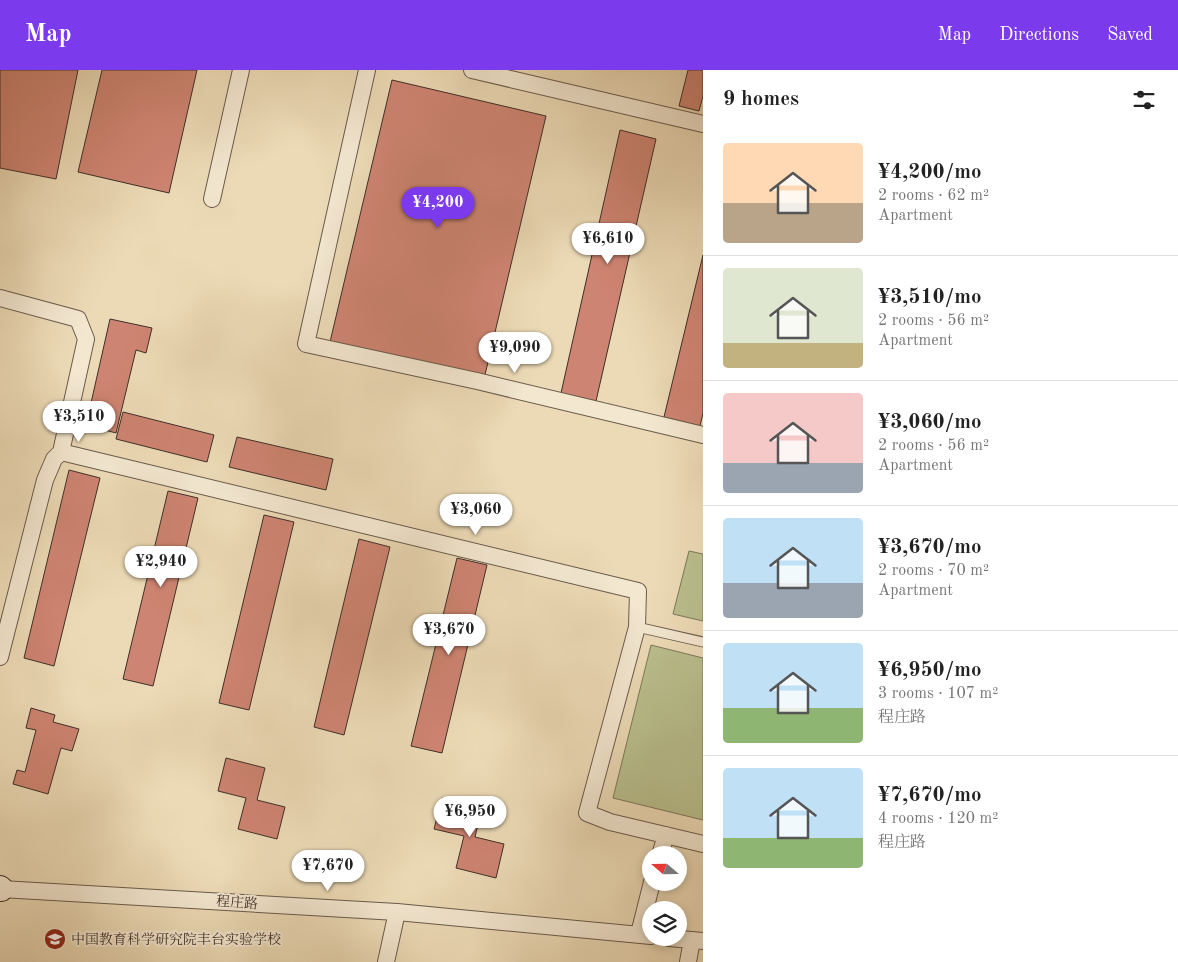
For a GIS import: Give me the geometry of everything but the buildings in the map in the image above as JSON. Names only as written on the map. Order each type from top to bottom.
[{"type":"street","points":[[212,200],[241,70]]},
{"type":"street","points":[[367,70],[306,344],[477,381],[703,435]]},
{"type":"street","points":[[472,70],[703,124]]},
{"type":"street","points":[[0,298],[78,319],[86,338],[60,452],[54,459],[44,480],[0,657]]},
{"type":"street","points":[[60,452],[638,591],[637,627],[587,812],[610,822],[703,844]]},
{"type":"street","points":[[663,846],[666,835]]},
{"type":"street","name":"程庄路","points":[[0,889],[397,912],[642,935]]},
{"type":"street","points":[[386,962],[397,912]]},
{"type":"street","points":[[688,962],[697,941]]},
{"type":"lane","points":[[637,627],[703,642]]},
{"type":"green space","points":[[689,551],[703,554],[703,621],[673,614]]},
{"type":"green space","points":[[651,645],[703,658],[703,820],[613,798]]},
{"type":"place","name":"中国教育科学研究院丰台实验学校","points":[[55,939]]}]
